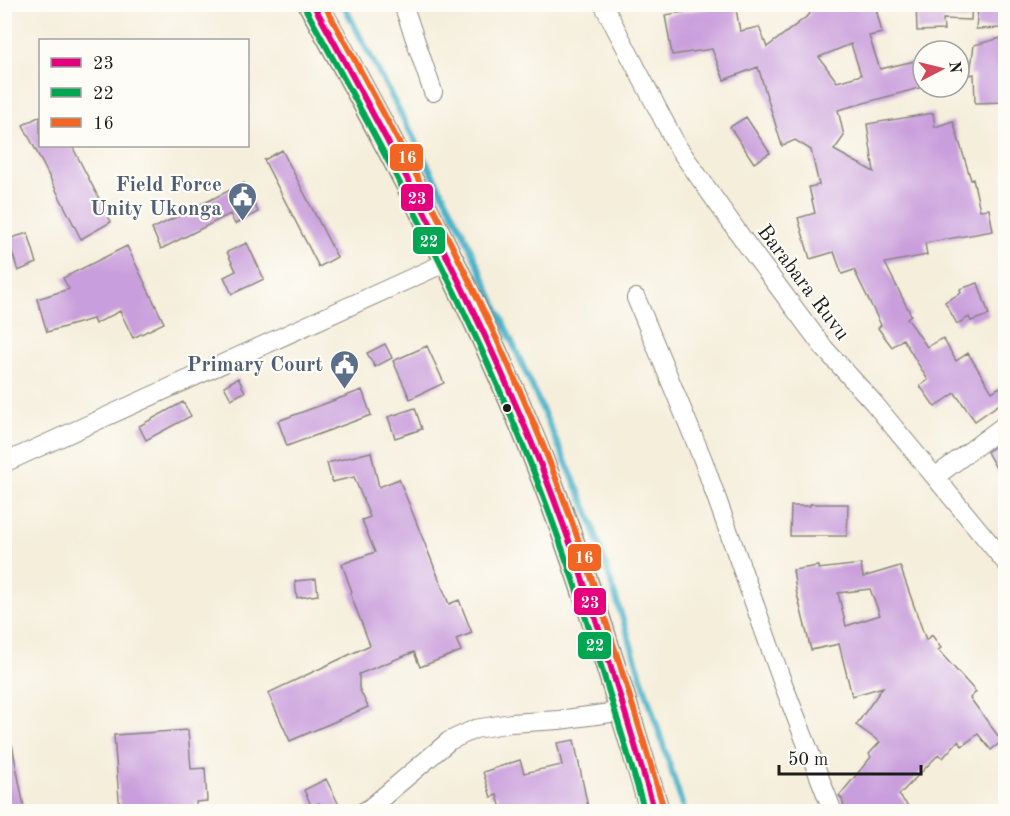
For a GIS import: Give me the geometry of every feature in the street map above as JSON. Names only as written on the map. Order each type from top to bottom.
[{"type":"main road","points":[[314,4],[449,261],[513,397],[570,541],[655,812]]},
{"type":"street","points":[[403,4],[433,92]]},
{"type":"street","name":"Barabara Ruvu","points":[[603,4],[683,154],[824,348],[873,402],[1005,562]]},
{"type":"street","points":[[4,463],[449,261]]},
{"type":"street","points":[[636,298],[703,460],[782,681],[833,812]]},
{"type":"street","points":[[935,477],[1005,424]]},
{"type":"street","points":[[363,812],[449,741],[475,729],[625,711]]},
{"type":"building","points":[[709,4],[735,4],[740,31],[759,27],[767,47],[810,14],[808,10],[816,4],[875,4],[882,33],[869,36],[880,69],[911,62],[911,90],[838,110],[844,136],[834,150],[874,172],[867,124],[933,113],[935,127],[953,121],[971,180],[973,179],[980,210],[989,209],[993,231],[925,243],[927,255],[885,263],[911,315],[907,318],[927,347],[943,338],[956,361],[968,353],[992,392],[1005,384],[1005,400],[975,421],[955,393],[935,407],[920,386],[928,380],[903,339],[892,347],[878,328],[881,325],[854,270],[842,274],[834,252],[810,259],[798,218],[815,213],[809,187],[819,185],[811,150],[795,140],[782,146],[758,67],[724,80],[712,49],[672,55],[665,15],[709,8]],"holes":[[[851,44],[861,75],[837,82],[819,57]]]},
{"type":"building","points":[[916,4],[972,4],[971,20],[943,19],[944,30],[917,31]]},
{"type":"building","points":[[978,8],[1005,8],[1005,28],[976,29]]},
{"type":"building","points":[[1005,37],[1005,102],[975,103],[974,74],[971,75],[974,45]]},
{"type":"building","points":[[39,117],[39,147],[73,147],[111,222],[81,239],[23,125]]},
{"type":"building","points":[[746,117],[770,153],[754,163],[730,127]]},
{"type":"building","points":[[282,150],[337,257],[319,267],[264,160]]},
{"type":"building","points":[[244,183],[258,212],[235,224],[230,214],[161,249],[152,229]]},
{"type":"building","points":[[28,233],[37,263],[18,271],[8,239]]},
{"type":"building","points":[[247,243],[264,279],[232,294],[224,277],[236,271],[227,252]]},
{"type":"building","points":[[127,246],[164,323],[133,338],[120,311],[95,324],[93,319],[47,332],[37,299],[69,289],[63,278]]},
{"type":"building","points":[[978,283],[989,315],[971,321],[969,317],[957,324],[945,302],[961,293],[960,289]]},
{"type":"building","points":[[385,344],[392,358],[375,367],[367,353]]},
{"type":"building","points":[[427,346],[444,383],[410,399],[393,361]]},
{"type":"building","points":[[238,378],[245,392],[231,399],[224,386]]},
{"type":"building","points":[[362,390],[371,415],[287,446],[278,421]]},
{"type":"building","points":[[183,402],[191,416],[146,440],[139,426]]},
{"type":"building","points":[[415,408],[422,429],[395,438],[388,417]]},
{"type":"building","points":[[1005,440],[1005,484],[987,452]]},
{"type":"building","points":[[371,452],[379,487],[399,479],[449,604],[459,600],[472,633],[456,639],[461,651],[420,667],[414,652],[359,674],[359,688],[368,707],[290,741],[268,693],[370,645],[350,593],[352,592],[342,564],[375,552],[362,520],[370,517],[354,477],[332,482],[327,463]]},
{"type":"building","points":[[810,504],[848,504],[847,536],[790,536],[791,506],[810,506]]},
{"type":"building","points":[[861,564],[863,577],[900,566],[926,640],[932,635],[941,648],[938,650],[976,692],[970,698],[1002,741],[991,750],[978,734],[962,746],[958,741],[943,758],[939,754],[899,795],[913,812],[847,812],[839,796],[871,757],[869,754],[880,742],[856,725],[883,687],[852,696],[839,644],[811,650],[793,570],[818,566],[818,569]],"holes":[[[870,589],[880,615],[846,626],[838,593]]]},
{"type":"building","points":[[316,579],[318,595],[297,598],[295,581]]},
{"type":"building","points":[[188,730],[191,769],[205,768],[207,801],[196,802],[196,812],[120,812],[114,735]]},
{"type":"building","points":[[574,740],[589,812],[573,812],[572,809],[558,812],[502,812],[497,795],[491,797],[483,772],[520,760],[524,773],[562,765],[557,743]]},
{"type":"building","points":[[12,745],[25,812],[4,812],[4,746]]},
{"type":"building","points":[[326,779],[340,807],[332,812],[323,812],[319,803],[312,807],[304,790]]},
{"type":"waterway","points":[[343,4],[463,232],[589,514],[684,810]]},
{"type":"transit line","name":"23","points":[[313,4],[430,222],[509,389],[568,536],[655,812]]},
{"type":"transit line","name":"16","points":[[324,4],[467,275],[542,443],[592,579],[664,809]]},
{"type":"transit line","name":"22","points":[[305,8],[422,226],[501,393],[575,584],[645,812]]},
{"type":"place","name":"Field Force Unity Ukonga","points":[[243,222]]},
{"type":"place","name":"Primary Court","points":[[344,390]]}]
